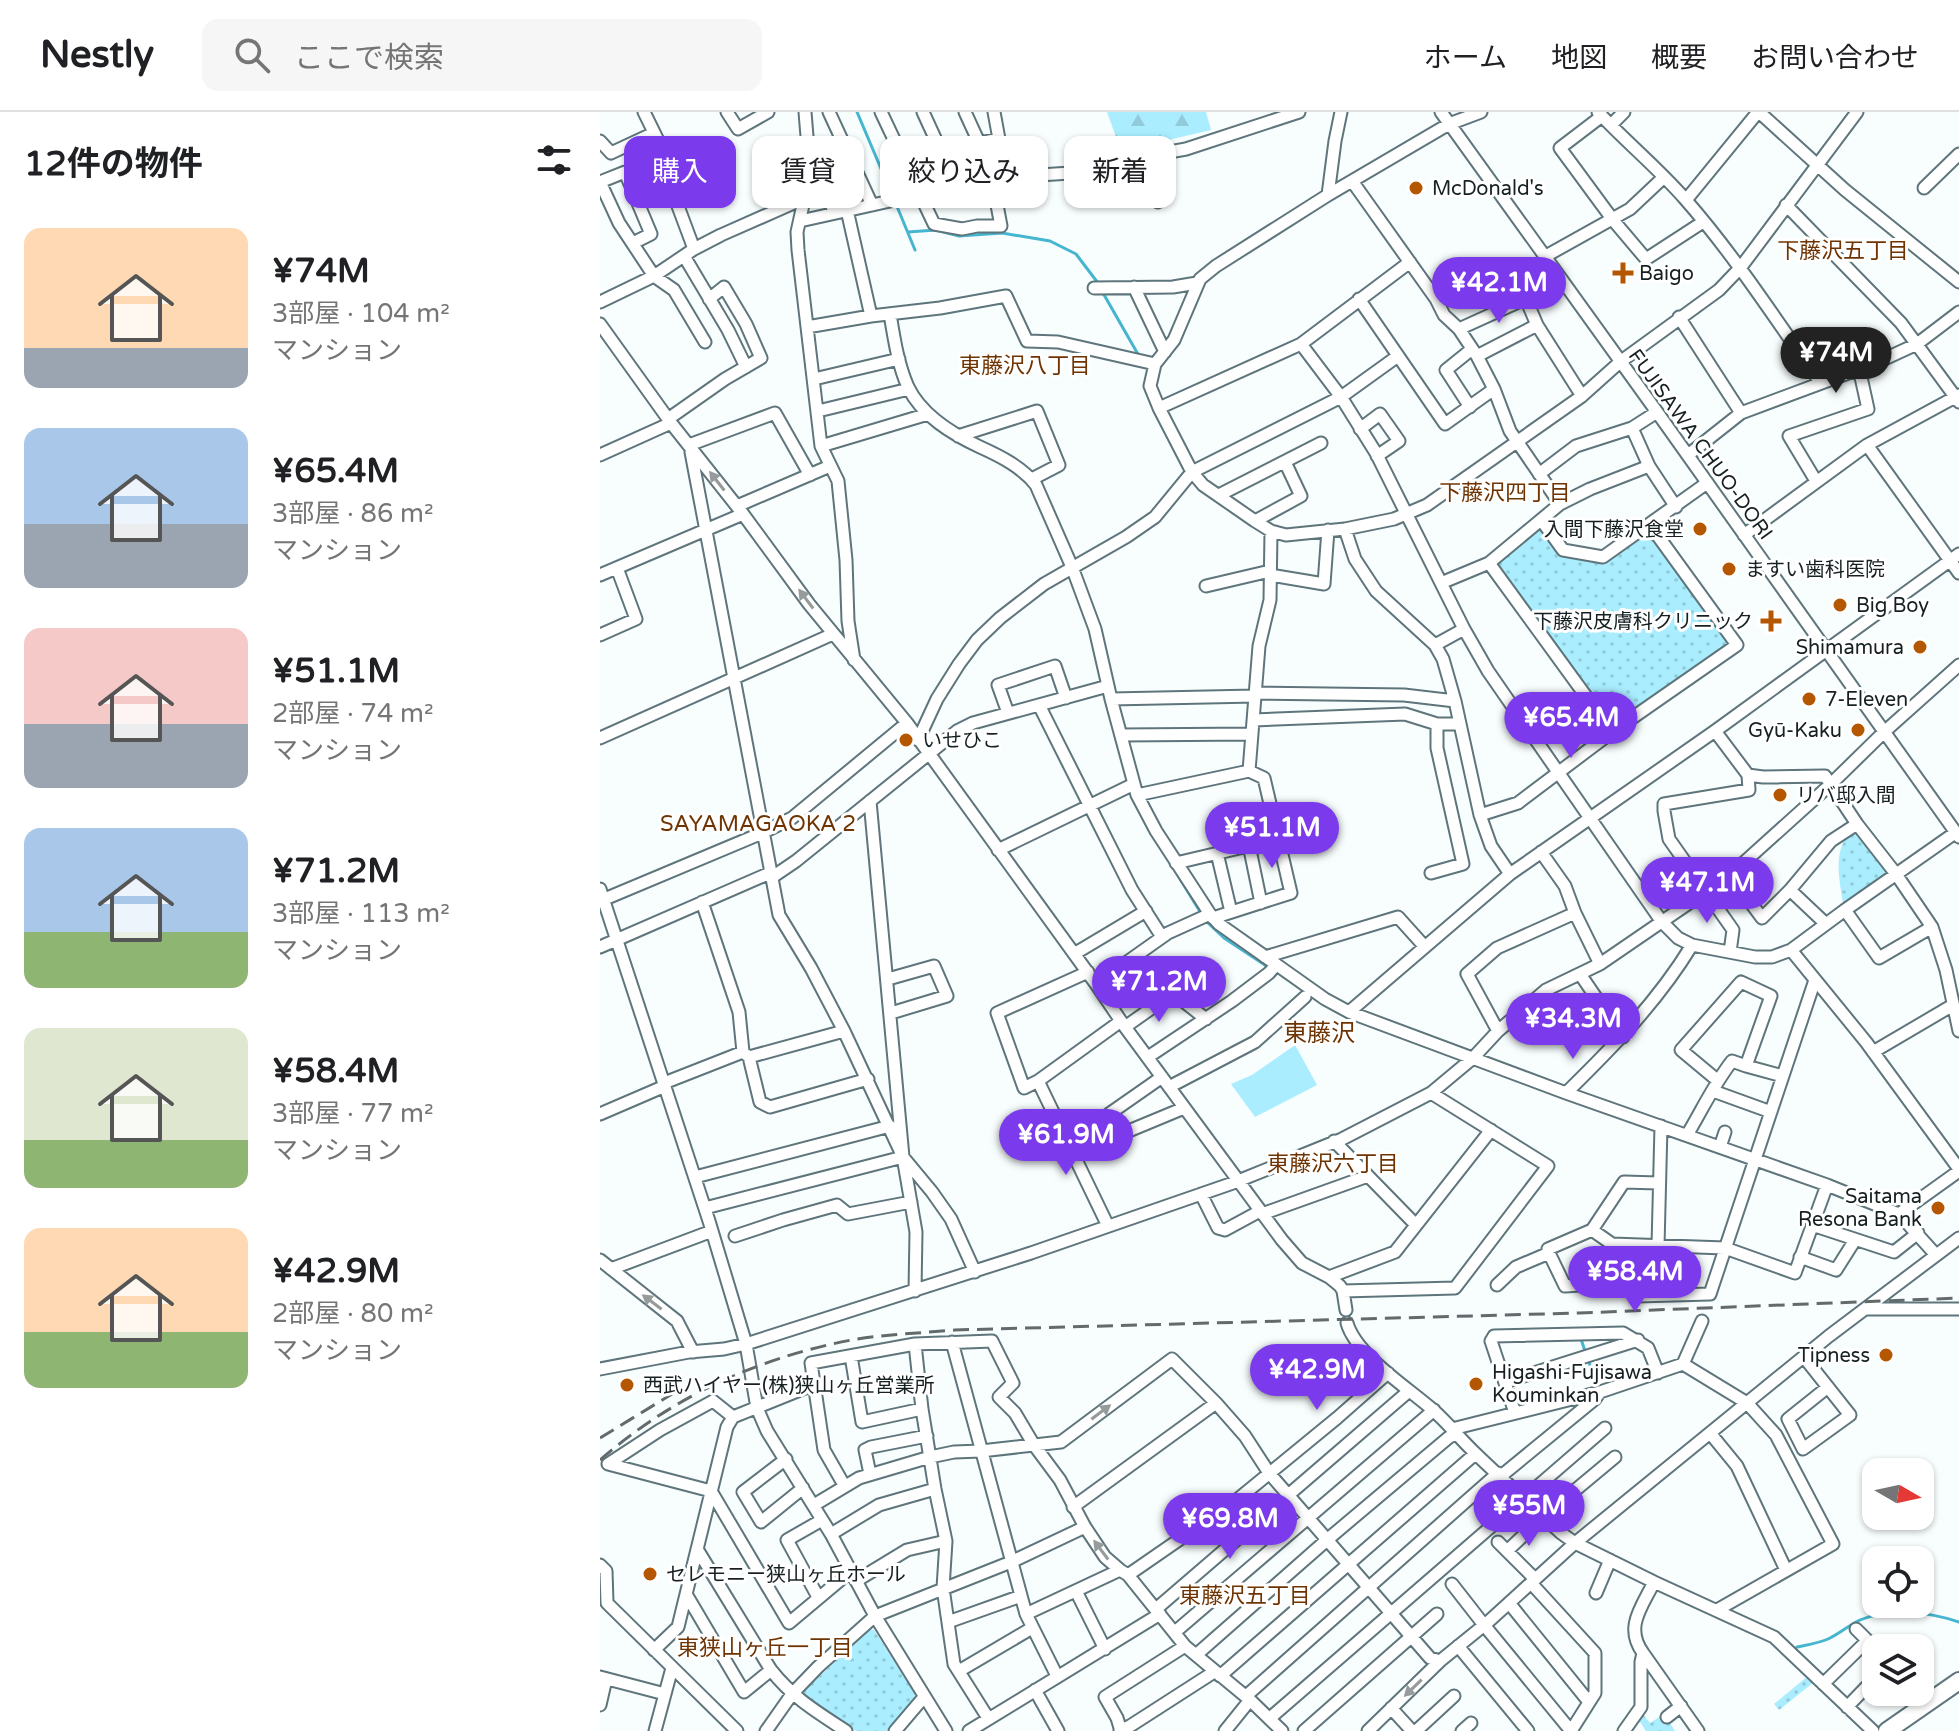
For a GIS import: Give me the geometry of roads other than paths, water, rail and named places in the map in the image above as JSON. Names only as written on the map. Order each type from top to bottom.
[{"type":"highway","points":[[1887,1731],[1959,1681]]},
{"type":"street","points":[[644,112],[672,169],[672,190],[689,253],[709,299],[746,367]]},
{"type":"street","points":[[727,112],[738,129],[768,112]]},
{"type":"street","points":[[805,112],[806,136]]},
{"type":"street","points":[[829,112],[872,205]]},
{"type":"street","points":[[881,112],[892,136]]},
{"type":"street","points":[[923,112],[934,136]]},
{"type":"street","points":[[965,112],[976,136]]},
{"type":"street","points":[[994,112],[998,136]]},
{"type":"street","points":[[1176,151],[1299,112]]},
{"type":"street","points":[[1328,195],[1341,112]]},
{"type":"street","name":"FUJISAWA CHUO-DORI","points":[[1441,112],[1957,835]]},
{"type":"street","points":[[1481,112],[1449,124],[1216,266],[1197,283],[1174,340],[1155,364],[1150,386],[1192,472],[1203,485],[1271,531],[1286,535],[1345,529],[1406,515],[1427,505],[1582,396],[1620,362],[1719,290],[1741,267],[1857,112]]},
{"type":"street","points":[[1624,112],[1603,118],[1560,148],[1646,259],[1703,222]]},
{"type":"street","points":[[1686,200],[1759,112],[1845,190],[1959,282]]},
{"type":"street","points":[[1603,118],[1686,200],[1741,267],[1820,382]]},
{"type":"street","points":[[600,141],[611,153],[654,133]]},
{"type":"street","points":[[1924,188],[1959,154]]},
{"type":"street","points":[[633,243],[651,234],[625,172],[600,182],[619,223],[654,276],[674,290],[705,342]]},
{"type":"street","points":[[1544,257],[1630,209],[1664,177]]},
{"type":"street","points":[[1352,181],[1436,299],[1444,315],[1459,329],[1474,352],[1494,389],[1510,431],[1560,504]]},
{"type":"street","points":[[800,221],[880,203]]},
{"type":"street","points":[[1744,535],[1867,445],[1958,399],[1901,323],[1786,205]]},
{"type":"street","points":[[600,302],[654,276],[721,235],[782,208]]},
{"type":"street","points":[[803,208],[797,232],[798,250],[821,446],[838,481],[848,621],[854,660]]},
{"type":"street","points":[[839,208],[871,316]]},
{"type":"street","points":[[927,208],[934,224],[962,229],[1001,226],[998,208]]},
{"type":"street","points":[[1159,408],[1301,344],[1410,262]]},
{"type":"street","points":[[1436,299],[1512,266],[1537,325],[1582,396]]},
{"type":"street","points":[[1094,288],[1173,287],[1197,283]]},
{"type":"street","points":[[602,451],[669,421],[725,379],[761,358],[746,324],[724,287],[709,299]]},
{"type":"street","points":[[1134,287],[1165,352]]},
{"type":"street","points":[[807,327],[1006,296],[1027,341],[1058,342],[1155,364]]},
{"type":"street","points":[[1359,299],[1445,424],[1494,389]]},
{"type":"street","points":[[1459,329],[1525,299]]},
{"type":"street","points":[[1688,455],[1741,413],[1917,344],[1959,312]]},
{"type":"street","points":[[890,314],[909,389],[928,414],[958,436],[1004,458],[1036,485],[1095,629],[1136,789],[1156,831],[1219,924],[1325,999],[1349,1012],[1899,1214],[1936,1255]]},
{"type":"street","points":[[1679,317],[1741,413]]},
{"type":"street","points":[[600,324],[669,421],[833,634],[907,723],[1261,1213],[1302,1263],[1337,1282],[1343,1291],[1346,1310]]},
{"type":"street","points":[[1470,407],[1446,370],[1474,352],[1537,325]]},
{"type":"street","points":[[1301,344],[1341,397],[1377,456],[1488,671],[1662,922],[1678,938],[1692,945],[1755,957],[1772,957],[1791,950],[1896,874],[1957,835]]},
{"type":"street","points":[[918,740],[937,699],[966,655],[1000,618],[1072,567],[1155,517],[1192,472],[1341,397],[1398,356]]},
{"type":"street","points":[[814,379],[899,359]]},
{"type":"street","points":[[1816,481],[1789,436],[1868,409],[1859,368]]},
{"type":"street","points":[[818,411],[909,389]]},
{"type":"street","points":[[958,436],[1037,411],[1059,465],[1032,479]]},
{"type":"street","points":[[1539,474],[1576,446],[1632,428],[1657,412]]},
{"type":"street","points":[[690,446],[775,413],[810,475]]},
{"type":"street","points":[[821,446],[928,414]]},
{"type":"street","points":[[1360,429],[1380,414],[1399,441],[1377,456]]},
{"type":"street","points":[[1632,428],[1649,466],[1676,507]]},
{"type":"street","points":[[1219,495],[1321,443]]},
{"type":"street","points":[[1867,445],[1955,557],[1959,573]]},
{"type":"street","points":[[690,446],[779,915],[844,1031],[903,1157],[951,1219],[975,1272]]},
{"type":"street","points":[[1255,521],[1301,496],[1285,462]]},
{"type":"street","points":[[600,575],[706,529],[830,466]]},
{"type":"street","points":[[1441,583],[1489,563],[1560,504],[1649,466]]},
{"type":"street","points":[[1542,521],[1563,550],[1603,557],[1707,483]]},
{"type":"street","points":[[1480,815],[1518,803],[1612,732],[1737,645],[1650,525]]},
{"type":"street","points":[[1345,529],[1355,559],[1376,591],[1435,645],[1443,659],[1480,815],[1491,846],[1510,874]]},
{"type":"street","points":[[1206,586],[1270,573],[1324,584],[1328,530]]},
{"type":"street","points":[[1249,771],[1259,646],[1270,600],[1271,531]]},
{"type":"street","points":[[1349,1012],[1510,874],[1715,731],[1955,557]]},
{"type":"street","points":[[1489,563],[1612,732]]},
{"type":"street","points":[[601,633],[636,619],[617,568]]},
{"type":"street","points":[[1435,645],[1464,629]]},
{"type":"street","points":[[600,738],[833,634]]},
{"type":"street","points":[[600,1369],[746,1344],[975,1272],[1238,1181],[1334,1141],[1431,1093],[1546,990],[1600,964],[1730,875],[1959,665]]},
{"type":"street","points":[[1008,713],[998,685],[1055,666],[1066,698]]},
{"type":"street","points":[[600,947],[796,861],[965,727],[1108,686]]},
{"type":"street","points":[[1111,699],[1404,695],[1455,701]]},
{"type":"street","points":[[1039,705],[1132,890],[1162,937]]},
{"type":"street","points":[[1254,720],[1405,714],[1437,724],[1459,724]]},
{"type":"street","points":[[907,723],[792,818],[601,897],[705,1208],[746,1344],[757,1408],[767,1431],[831,1534],[875,1616],[946,1731]]},
{"type":"street","points":[[1431,873],[1463,864],[1437,748],[1437,724]]},
{"type":"street","points":[[1715,731],[1748,775],[1749,790],[1664,804],[1669,839],[1733,930],[1730,952]]},
{"type":"street","points":[[1121,735],[1252,734]]},
{"type":"street","points":[[998,850],[1089,805],[1136,789],[1249,771],[1264,778],[1291,893],[1211,916],[1162,937],[1096,984]]},
{"type":"street","points":[[1748,775],[1825,776],[1932,927],[1946,970],[1959,1031]]},
{"type":"street","points":[[870,801],[903,1157],[916,1232],[915,1291]]},
{"type":"street","points":[[1730,875],[1762,918],[1831,841],[1857,824]]},
{"type":"street","points":[[1176,863],[1278,839]]},
{"type":"street","points":[[1249,845],[1261,903]]},
{"type":"street","points":[[1541,852],[1565,886],[1600,964]]},
{"type":"street","points":[[1217,853],[1231,912]]},
{"type":"street","points":[[1790,890],[1826,924]]},
{"type":"street","points":[[702,902],[739,1012],[746,1055],[760,1102],[770,1107],[868,1079]]},
{"type":"street","points":[[1845,910],[1879,958],[1932,927]]},
{"type":"street","points":[[1074,954],[1146,911]]},
{"type":"street","points":[[1498,1031],[1467,974],[1497,948],[1575,913]]},
{"type":"street","points":[[1265,957],[1398,917],[1425,947]]},
{"type":"street","points":[[1566,1093],[1623,1037],[1676,971],[1692,945]]},
{"type":"street","points":[[1791,950],[1873,1052],[1959,1170],[1899,1214]]},
{"type":"street","points":[[1135,958],[1206,1019]]},
{"type":"street","points":[[1148,1057],[1206,1019],[1276,965]]},
{"type":"street","points":[[888,979],[934,966],[947,996],[891,1013]]},
{"type":"street","points":[[1088,972],[997,1013],[1024,1088],[1173,993]]},
{"type":"street","points":[[1580,974],[1623,1037]]},
{"type":"street","points":[[1658,1183],[1624,1182],[1592,1230],[1548,1249],[1565,1286],[1628,1282],[1637,1296],[1710,1294],[1815,980]]},
{"type":"street","points":[[1746,1066],[1771,996],[1741,982],[1681,1050],[1715,1086],[1771,1112]]},
{"type":"street","points":[[1184,1108],[1119,1135],[1109,1114],[1166,1082],[1255,1042],[1305,997]]},
{"type":"street","points":[[1873,1052],[1953,1005]]},
{"type":"street","points":[[600,1114],[664,1085],[746,1055],[844,1031]]},
{"type":"street","points":[[1687,1135],[1732,1061],[1783,1076]]},
{"type":"street","points":[[1038,1081],[1108,1226]]},
{"type":"street","points":[[1343,1291],[1455,1288],[1548,1166],[1431,1093]]},
{"type":"street","points":[[695,1177],[890,1126]]},
{"type":"street","points":[[1658,1246],[1661,1126]]},
{"type":"street","points":[[1329,1277],[1395,1252],[1491,1130]]},
{"type":"street","points":[[1720,1147],[1725,1132]]},
{"type":"street","points":[[1334,1141],[1416,1225]]},
{"type":"street","points":[[705,1208],[903,1157]]},
{"type":"street","points":[[1201,1194],[1218,1228],[1225,1230],[1261,1213],[1368,1176]]},
{"type":"street","points":[[1592,1230],[1612,1244],[1725,1248],[1795,1273],[1827,1185]]},
{"type":"street","points":[[735,1236],[837,1205],[848,1214],[911,1202]]},
{"type":"street","points":[[1812,1225],[1894,1252],[1918,1233]]},
{"type":"street","points":[[611,1269],[712,1231]]},
{"type":"street","points":[[1368,1731],[1440,1661],[1575,1543],[1804,1357],[1959,1238]]},
{"type":"street","points":[[1800,1257],[1836,1270],[1855,1240]]},
{"type":"street","points":[[1497,1285],[1516,1267],[1549,1253]]},
{"type":"street","points":[[600,1260],[677,1321],[693,1352]]},
{"type":"street","points":[[1865,1309],[1959,1309]]},
{"type":"street","points":[[1196,1655],[1454,1431],[1600,1392],[1683,1364],[1702,1321]]},
{"type":"street","points":[[1347,1323],[1355,1339],[1388,1373],[1434,1410],[1475,1454],[1561,1533],[1654,1582],[1774,1637],[1873,1731]]},
{"type":"street","points":[[1515,1413],[1491,1341],[1494,1336],[1623,1333],[1648,1348],[1658,1373]]},
{"type":"street","points":[[1505,1382],[1638,1340]]},
{"type":"street","points":[[844,1485],[824,1450],[811,1363],[915,1344],[992,1341],[1013,1383],[999,1397],[1015,1413],[1060,1480],[1105,1557],[1124,1572],[1185,1646],[1248,1698],[1274,1726],[1392,1612],[1605,1428]]},
{"type":"street","points":[[952,1342],[1026,1614],[1057,1676]]},
{"type":"street","points":[[915,1344],[922,1409],[946,1541],[943,1588],[954,1664],[988,1718]]},
{"type":"street","points":[[851,1356],[862,1422],[922,1409]]},
{"type":"street","points":[[1804,1357],[1828,1387],[1850,1415],[1803,1449],[1788,1419],[1828,1387]]},
{"type":"street","points":[[814,1505],[859,1478],[930,1457],[1061,1442],[1172,1359],[1245,1436],[1269,1473],[1430,1658],[1440,1661]]},
{"type":"street","points":[[1683,1364],[1747,1403],[1776,1435],[1833,1544],[1717,1610]]},
{"type":"street","points":[[1026,1614],[1124,1572],[1238,1499],[1388,1373]]},
{"type":"street","points":[[654,1650],[678,1627],[727,1427],[733,1417],[815,1384]]},
{"type":"street","points":[[969,1731],[1105,1649],[1158,1612],[1409,1391]]},
{"type":"street","points":[[1225,1731],[1248,1698],[1369,1587],[1499,1474],[1600,1392]]},
{"type":"street","points":[[733,1417],[713,1401],[608,1464],[711,1491],[789,1623],[818,1597],[854,1576],[907,1550],[946,1541]]},
{"type":"street","points":[[1073,1507],[1216,1403]]},
{"type":"street","points":[[1175,1632],[1434,1410]]},
{"type":"street","points":[[1710,1433],[1737,1466],[1786,1570]]},
{"type":"street","points":[[870,1474],[865,1450],[927,1436]]},
{"type":"street","points":[[1185,1646],[1105,1697],[1121,1730],[1217,1674],[1475,1454]]},
{"type":"street","points":[[1452,1584],[1571,1731],[1595,1693],[1595,1653],[1503,1546],[1615,1457]]},
{"type":"street","points":[[786,1459],[743,1492],[761,1522],[803,1488]]},
{"type":"street","points":[[831,1534],[879,1505],[935,1489]]},
{"type":"street","points":[[818,1597],[787,1540],[822,1520]]},
{"type":"street","points":[[766,1731],[792,1694],[875,1616],[1011,1562],[1085,1527]]},
{"type":"street","points":[[697,1549],[771,1670],[802,1703],[846,1731]]},
{"type":"street","points":[[1596,1593],[1610,1560]]},
{"type":"street","points":[[600,1565],[606,1571],[603,1603],[737,1731]]},
{"type":"street","points":[[1654,1582],[1635,1620],[1635,1641],[1698,1731]]},
{"type":"street","points":[[1076,1591],[1105,1649]]},
{"type":"street","points":[[686,1594],[744,1692],[771,1670]]},
{"type":"street","points":[[948,1622],[1021,1596]]},
{"type":"street","points":[[1509,1603],[1589,1702]]},
{"type":"street","points":[[1304,1731],[1437,1614]]},
{"type":"street","points":[[959,1671],[1032,1628]]},
{"type":"street","points":[[1856,1629],[1862,1635]]},
{"type":"street","points":[[1458,1646],[1528,1731]]},
{"type":"street","points":[[1823,1684],[1862,1652]]},
{"type":"street","points":[[1624,1731],[1641,1707],[1643,1653]]},
{"type":"street","points":[[656,1731],[672,1668]]},
{"type":"street","points":[[600,1705],[603,1678],[665,1694]]},
{"type":"street","points":[[1035,1690],[1058,1731]]},
{"type":"street","points":[[1847,1707],[1862,1691]]},
{"type":"street","points":[[1391,1708],[1414,1731],[1454,1696]]},
{"type":"street","points":[[895,1731],[924,1697]]},
{"type":"street","points":[[1667,1717],[1681,1706]]},
{"type":"waterway","points":[[857,112],[880,166]]},
{"type":"waterway","points":[[898,208],[915,250]]},
{"type":"waterway","points":[[908,232],[936,230],[959,236],[1002,233],[1050,241],[1076,254],[1098,283]]},
{"type":"waterway","points":[[1103,293],[1139,356]]},
{"type":"waterway","points":[[1049,528],[1066,568]]},
{"type":"waterway","points":[[1120,752],[1128,783]]},
{"type":"waterway","points":[[1146,823],[1199,910]]},
{"type":"waterway","points":[[1208,923],[1224,938],[1268,967]]},
{"type":"waterway","points":[[1580,1336],[1585,1351]]},
{"type":"waterway","points":[[1588,1359],[1597,1387]]},
{"type":"waterway","points":[[1797,1647],[1832,1637],[1860,1620],[1884,1613],[1922,1614],[1959,1622]]},
{"type":"railway","points":[[600,1460],[658,1416],[720,1382],[787,1356],[869,1337],[955,1330],[1579,1313],[1959,1298]]},
{"type":"railway","points":[[600,1438],[672,1394]]},
{"type":"place","name":"McDonald's","points":[[1416,188]]},
{"type":"place","name":"Baigo","points":[[1623,273]]},
{"type":"place","name":"入間下藤沢食堂","points":[[1700,529]]},
{"type":"place","name":"ますい歯科医院","points":[[1729,569]]},
{"type":"place","name":"Big Boy","points":[[1840,605]]},
{"type":"place","name":"下藤沢皮膚科クリニック","points":[[1771,621]]},
{"type":"place","name":"Shimamura","points":[[1920,647]]},
{"type":"place","name":"7-Eleven","points":[[1809,699]]},
{"type":"place","name":"Gyū-Kaku","points":[[1858,730]]},
{"type":"place","name":"いせひこ","points":[[906,740]]},
{"type":"place","name":"リバ邸入間","points":[[1780,795]]},
{"type":"place","name":"Saitama Resona Bank","points":[[1938,1208]]},
{"type":"place","name":"Tipness","points":[[1886,1355]]},
{"type":"place","name":"Higashi-Fujisawa Kouminkan","points":[[1476,1384]]},
{"type":"place","name":"西武ハイヤー(株)狭山ヶ丘営業所","points":[[627,1385]]},
{"type":"place","name":"セレモニー狭山ヶ丘ホール","points":[[650,1574]]},
{"type":"district","name":"下藤沢五丁目","points":[[1843,250]]},
{"type":"district","name":"東藤沢八丁目","points":[[1025,365]]},
{"type":"district","name":"下藤沢四丁目","points":[[1505,492]]},
{"type":"district","name":"SAYAMAGAOKA 2","points":[[758,823]]},
{"type":"district","name":"東藤沢","points":[[1319,1033]]},
{"type":"district","name":"東藤沢六丁目","points":[[1333,1163]]},
{"type":"district","name":"東藤沢五丁目","points":[[1245,1595]]},
{"type":"district","name":"東狭山ヶ丘一丁目","points":[[765,1647]]}]
